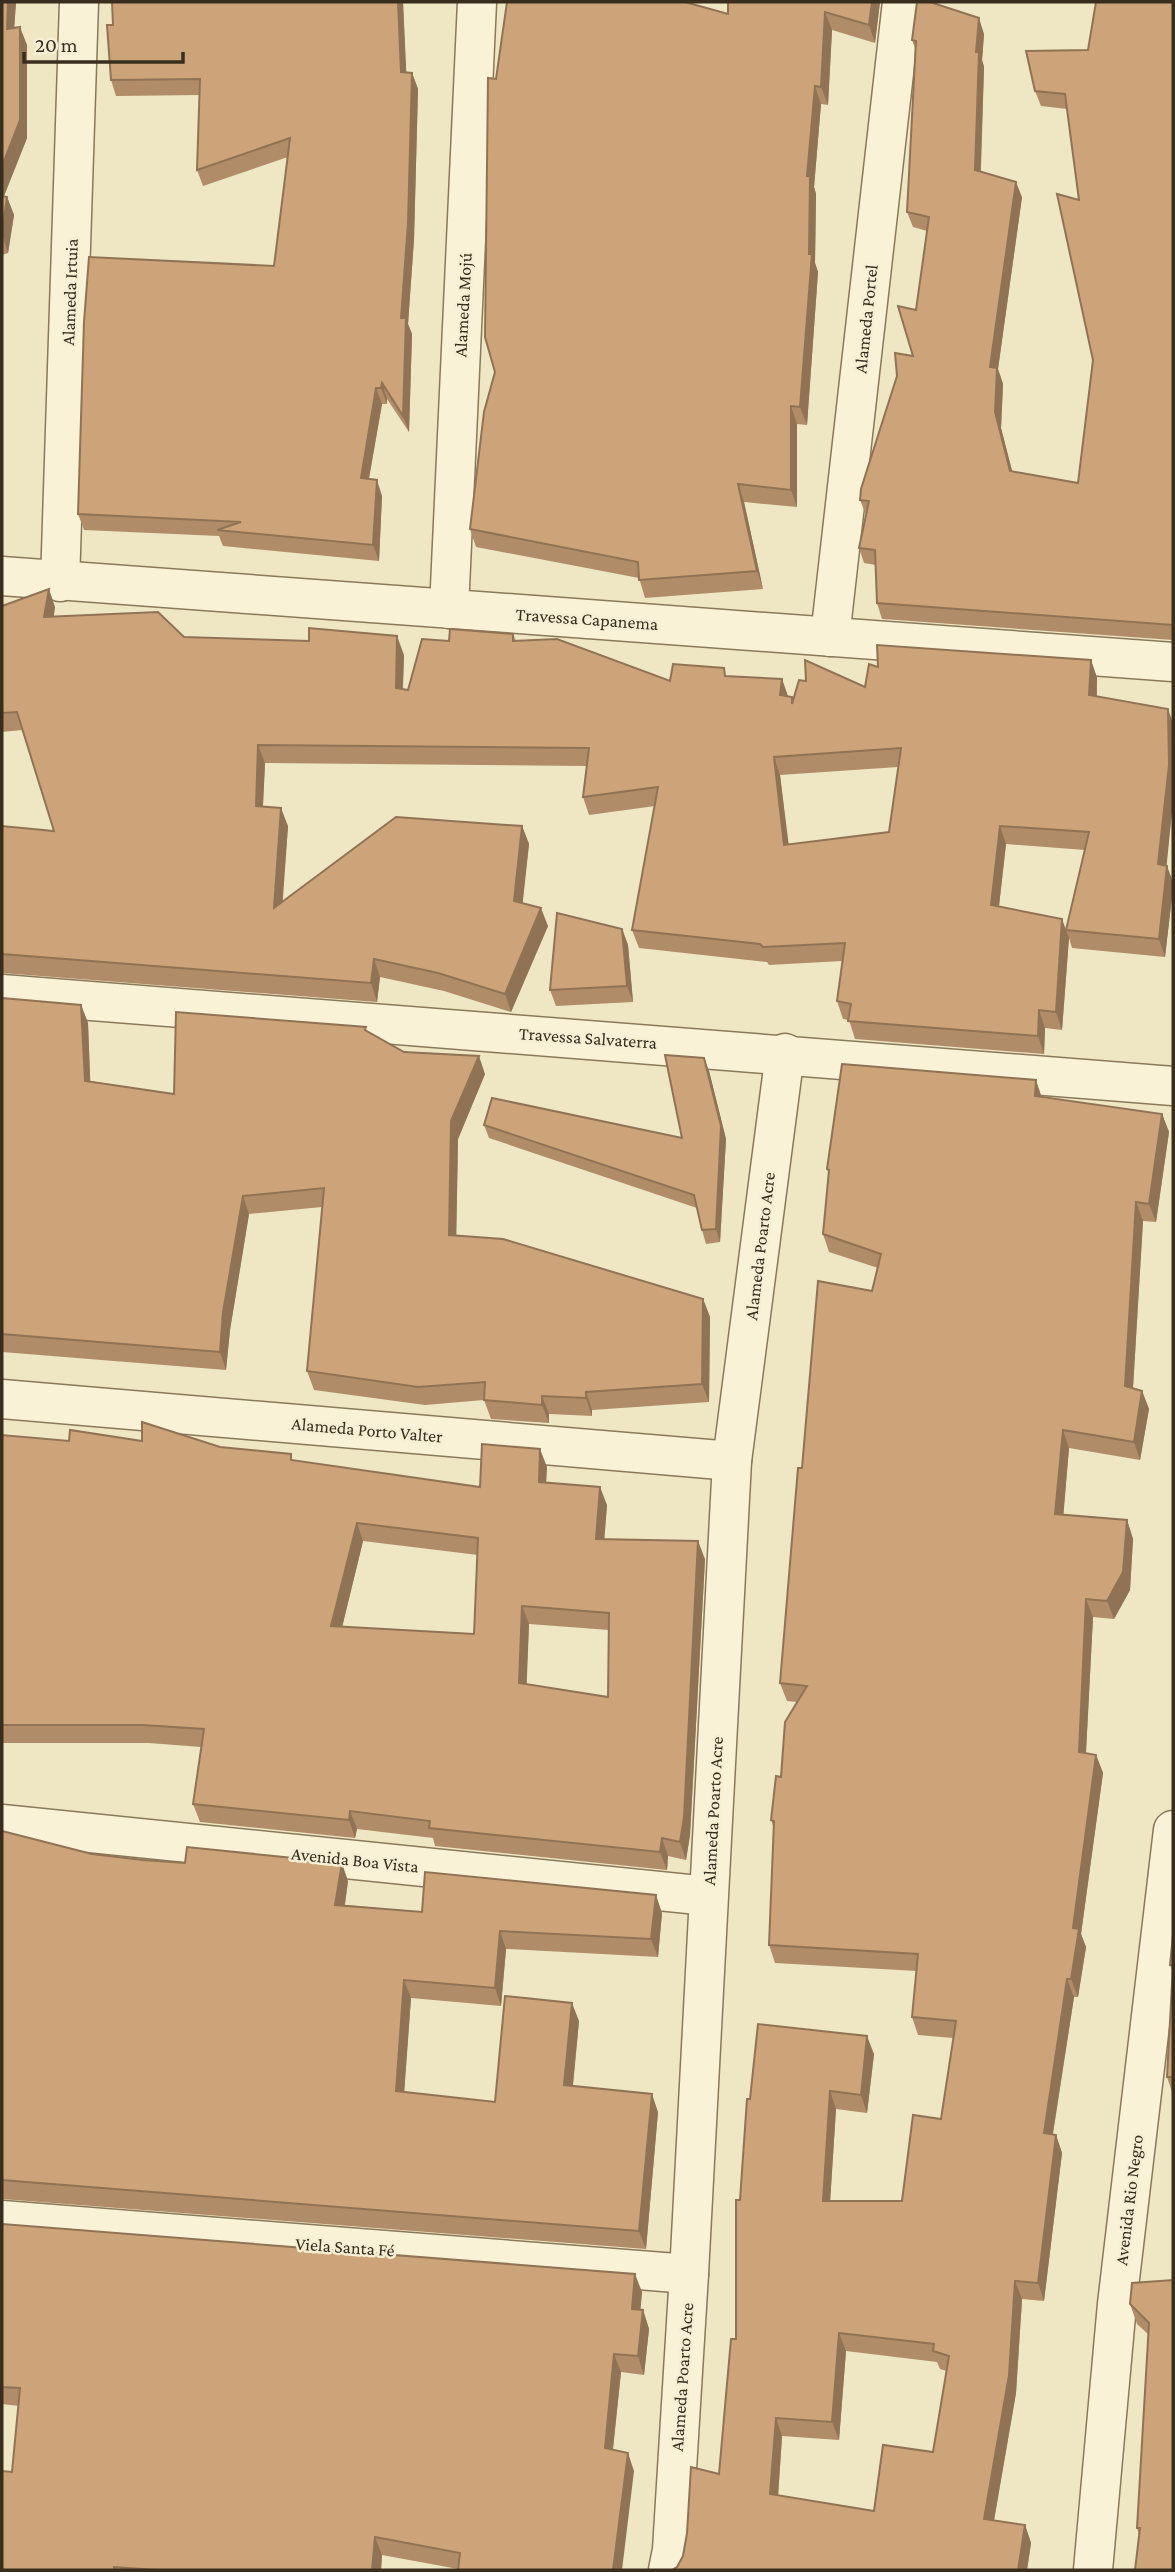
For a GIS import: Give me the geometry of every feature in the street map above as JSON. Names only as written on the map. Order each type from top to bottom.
[{"type":"street","name":"Alameda Irtuia","points":[[60,582],[79,2]]},
{"type":"street","name":"Alameda Mojú","points":[[449,609],[477,2]]},
{"type":"street","name":"Alameda Portel","points":[[830,637],[902,2]]},
{"type":"street","name":"Travessa Capanema","points":[[2,576],[1173,662]]},
{"type":"street","name":"Travessa Salvaterra","points":[[2,994],[1173,1086]]},
{"type":"street","name":"Alameda Poarto Acre","points":[[668,2570],[672,2550],[689,2274],[732,1461],[785,1054]]},
{"type":"street","name":"Alameda Porto Valter","points":[[2,1399],[732,1461]]},
{"type":"street","name":"Avenida Boa Vista","points":[[2,1824],[708,1896]]},
{"type":"street","name":"Avenida Rio Negro","points":[[1093,2570],[1116,2304],[1173,1830]]},
{"type":"street","name":"Viela Santa Fé","points":[[2,2220],[689,2274]]},
{"type":"building","points":[[2,2],[8,2],[7,29],[20,27],[20,120],[2,166]]},
{"type":"building","points":[[112,2],[398,2],[401,72],[412,73],[408,223],[401,318],[406,318],[403,416],[382,383],[381,388],[376,388],[361,478],[377,480],[373,545],[217,530],[241,522],[78,514],[84,322],[89,257],[274,266],[290,138],[197,170],[200,79],[111,80],[107,25],[113,25]]},
{"type":"building","points":[[507,2],[685,2],[728,14],[728,2],[872,2],[869,25],[825,12],[821,87],[815,86],[807,176],[810,176],[809,254],[812,254],[800,407],[791,406],[791,490],[738,484],[757,571],[639,580],[638,562],[470,529],[484,412],[495,372],[485,337],[488,78],[496,79]]},
{"type":"building","points":[[917,2],[930,2],[979,18],[976,52],[979,52],[975,170],[1016,182],[990,367],[997,368],[995,412],[1010,471],[1078,483],[1093,360],[1057,194],[1079,200],[1065,94],[1035,91],[1026,51],[1088,50],[1096,2],[1173,2],[1173,625],[877,603],[875,550],[859,548],[869,501],[860,500],[861,489],[897,376],[895,353],[913,356],[898,306],[916,310],[929,217],[907,212],[916,41],[912,40]]},
{"type":"building","points":[[2,196],[7,197],[2,234]]},
{"type":"building","points":[[49,589],[44,617],[158,612],[184,637],[309,641],[309,628],[397,636],[396,688],[408,690],[422,639],[449,641],[450,629],[513,634],[513,641],[557,639],[670,681],[673,664],[724,668],[725,676],[782,679],[780,695],[792,697],[792,704],[799,680],[806,681],[805,660],[865,687],[869,664],[878,667],[877,645],[1091,660],[1089,695],[1168,709],[1169,765],[1158,864],[1167,866],[1159,939],[1066,930],[1089,832],[1000,826],[991,905],[1062,919],[1056,1012],[1039,1010],[1038,1036],[848,1021],[851,1004],[837,1001],[845,943],[763,947],[760,944],[632,930],[658,787],[583,797],[589,748],[258,745],[256,806],[281,808],[274,908],[396,817],[522,826],[514,901],[541,908],[505,994],[438,973],[374,959],[371,983],[2,954],[2,826],[54,831],[17,712],[2,713],[2,606]],"holes":[[[901,748],[889,832],[784,845],[774,757]]]},
{"type":"building","points":[[557,913],[622,929],[627,986],[550,990]]},
{"type":"building","points":[[2,998],[81,1005],[85,1081],[174,1094],[176,1012],[366,1027],[365,1030],[404,1052],[479,1056],[451,1121],[449,1235],[503,1239],[703,1299],[702,1384],[586,1392],[586,1398],[542,1396],[542,1405],[484,1400],[485,1382],[418,1387],[307,1371],[324,1188],[243,1196],[223,1312],[220,1352],[2,1334]]},
{"type":"building","points":[[665,1055],[704,1058],[721,1126],[716,1229],[702,1230],[694,1195],[484,1125],[492,1098],[682,1138]]},
{"type":"building","points":[[842,1064],[1036,1080],[1035,1096],[1162,1114],[1149,1204],[1136,1202],[1125,1386],[1142,1391],[1134,1442],[1063,1430],[1055,1514],[1127,1520],[1123,1572],[1107,1601],[1086,1599],[1079,1752],[1096,1755],[1073,1928],[1079,1929],[1071,1979],[1067,1979],[1044,2133],[1056,2135],[1038,2283],[1015,2281],[1009,2375],[984,2519],[1025,2525],[1018,2570],[672,2570],[683,2556],[691,2467],[719,2474],[731,2339],[736,2339],[736,2200],[740,2200],[747,2099],[750,2099],[758,2024],[867,2036],[861,2095],[830,2091],[823,2201],[902,2201],[913,2115],[941,2119],[956,2021],[912,2017],[918,1954],[769,1945],[774,1821],[771,1820],[776,1776],[781,1777],[785,1722],[807,1686],[780,1683],[798,1468],[802,1468],[818,1281],[872,1291],[881,1254],[823,1234],[827,1169]],"holes":[[[839,2333],[934,2344],[933,2351],[949,2356],[933,2452],[883,2445],[874,2511],[770,2494],[776,2418],[832,2422]]]},
{"type":"building","points":[[142,1422],[220,1447],[291,1454],[291,1460],[480,1487],[482,1444],[540,1449],[539,1482],[600,1487],[596,1539],[698,1541],[684,1817],[680,1842],[662,1838],[660,1852],[429,1828],[430,1821],[350,1811],[349,1820],[193,1804],[204,1729],[142,1725],[2,1725],[2,1435],[69,1441],[70,1430],[142,1441]],"holes":[[[357,1523],[478,1538],[474,1634],[331,1626]],[[522,1606],[609,1613],[608,1697],[519,1683]]]},
{"type":"building","points":[[2,1831],[92,1854],[143,1860],[185,1863],[187,1847],[342,1863],[335,1905],[422,1912],[425,1872],[656,1895],[651,1939],[500,1931],[495,1988],[404,1980],[396,2091],[495,2102],[505,1996],[572,2003],[564,2085],[652,2094],[639,2231],[2,2180]]},
{"type":"building","points":[[1173,1935],[1173,1965],[1170,1965]]},
{"type":"building","points":[[1173,1966],[1173,2077],[1167,2077]]},
{"type":"building","points":[[2,2224],[635,2274],[632,2309],[643,2310],[638,2356],[614,2354],[605,2448],[628,2453],[613,2570],[458,2570],[460,2553],[375,2537],[372,2570],[157,2570],[114,2567],[114,2570],[2,2570],[2,2471],[12,2472],[20,2388],[2,2387]]},
{"type":"building","points":[[1173,2280],[1173,2570],[1135,2570],[1140,2528],[1137,2528],[1149,2323],[1130,2304],[1132,2283]]}]
